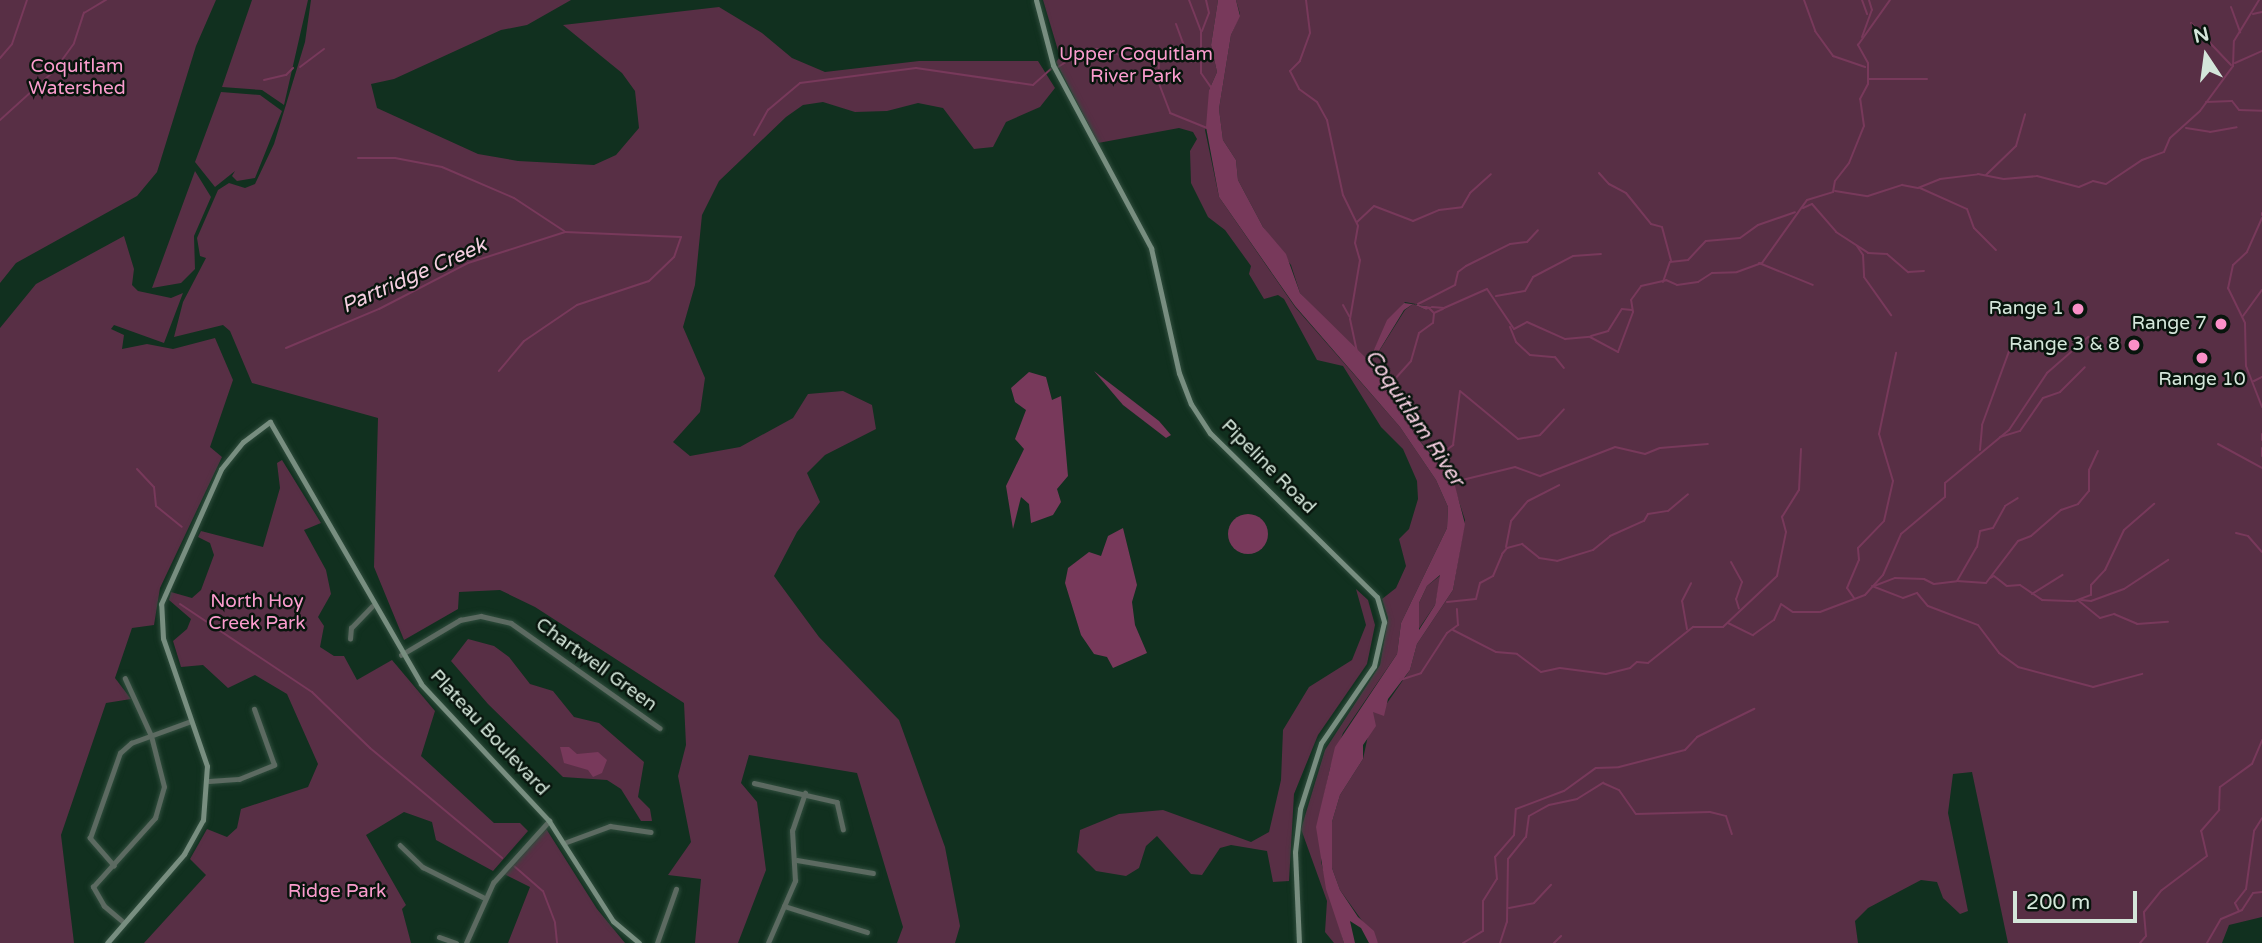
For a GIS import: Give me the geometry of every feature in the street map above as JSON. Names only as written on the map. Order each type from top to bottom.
[{"type":"street","name":"Pipeline Road","points":[[1036,0],[1053,65],[1151,248],[1178,373],[1191,404],[1210,432],[1377,597],[1384,622],[1374,666],[1321,743],[1300,809],[1295,852],[1299,943]]},
{"type":"street","name":"Plateau Boulevard","points":[[192,720],[163,638],[163,597],[221,469],[243,442],[270,422],[401,655],[460,729],[549,821],[612,921],[636,942]]},
{"type":"street","points":[[350,639],[351,628],[372,606]]},
{"type":"street","name":"Chartwell Green","points":[[401,655],[460,620],[481,617],[511,623],[660,728]]},
{"type":"street","points":[[124,923],[104,906],[93,887],[155,818],[161,803],[162,771],[151,736],[125,679]]},
{"type":"street","points":[[208,781],[239,779],[274,765],[254,709]]},
{"type":"street","points":[[107,943],[192,842],[205,814],[208,781],[192,720],[151,736],[120,753],[90,838],[114,866]]},
{"type":"street","points":[[754,783],[837,802],[843,829]]},
{"type":"street","points":[[768,943],[795,881],[797,860],[792,831],[798,823],[805,793]]},
{"type":"street","points":[[466,943],[483,897],[549,821]]},
{"type":"street","points":[[564,843],[610,826],[651,832]]},
{"type":"street","points":[[400,845],[423,867],[483,897]]},
{"type":"street","points":[[797,860],[873,873]]},
{"type":"street","points":[[657,943],[676,889]]},
{"type":"street","points":[[784,906],[867,932]]},
{"type":"street","points":[[439,937],[456,943]]},
{"type":"green space","name":"Coquitlam Watershed","points":[[0,0],[216,0],[196,46],[157,172],[137,196],[16,263],[0,283]]},
{"type":"green space","points":[[252,0],[308,0],[284,105],[262,90],[222,87]]},
{"type":"green space","points":[[311,0],[571,0],[527,25],[501,30],[394,79],[371,84],[377,108],[478,154],[518,161],[594,165],[616,155],[639,128],[635,91],[622,73],[563,25],[719,7],[762,33],[792,58],[825,72],[919,61],[1038,61],[1055,88],[1040,107],[1006,122],[993,147],[974,149],[943,108],[918,103],[887,111],[855,112],[823,102],[803,105],[786,117],[719,181],[702,215],[695,285],[683,327],[705,378],[700,412],[673,442],[690,456],[740,447],[793,418],[808,394],[843,391],[872,405],[876,429],[825,455],[807,473],[820,502],[797,532],[774,576],[819,637],[899,720],[945,847],[960,926],[955,943],[897,943],[903,927],[857,773],[749,755],[741,783],[757,802],[766,870],[738,943],[695,943],[701,879],[668,875],[691,842],[678,776],[686,745],[684,703],[535,607],[500,590],[459,592],[458,609],[404,640],[374,567],[378,418],[252,383],[230,331],[223,325],[174,337],[183,302],[206,258],[200,256],[197,238],[218,190],[229,183],[245,188],[255,184],[274,144],[305,42]]},
{"type":"green space","name":"Upper Coquitlam River Park","points":[[1043,0],[1218,0],[1211,45],[1217,72],[1209,90],[1210,120],[1205,130],[1219,197],[1295,307],[1400,427],[1436,480],[1448,507],[1447,528],[1401,623],[1397,654],[1343,733],[1330,768],[1322,805],[1321,862],[1344,943],[1334,943],[1325,932],[1327,901],[1301,829],[1325,750],[1380,665],[1388,618],[1382,599],[1396,588],[1406,566],[1399,539],[1409,529],[1418,499],[1417,481],[1403,449],[1381,427],[1343,366],[1317,360],[1284,299],[1278,295],[1264,299],[1249,274],[1251,266],[1225,230],[1208,217],[1191,183],[1190,151],[1197,139],[1193,132],[1179,128],[1098,143],[1056,62],[1060,57]]},
{"type":"green space","points":[[1236,0],[2262,0],[2262,917],[2229,925],[2222,943],[2008,943],[1972,772],[1953,774],[1948,813],[1968,911],[1960,914],[1943,898],[1937,882],[1921,880],[1868,908],[1855,921],[1858,943],[1378,943],[1340,890],[1332,868],[1332,822],[1340,795],[1363,759],[1373,712],[1383,709],[1410,670],[1417,644],[1453,590],[1465,520],[1455,489],[1437,459],[1418,439],[1371,364],[1405,310],[1413,304],[1426,310],[1432,307],[1405,302],[1387,323],[1369,361],[1365,360],[1300,293],[1291,265],[1263,227],[1238,180],[1236,160],[1223,140],[1219,109],[1231,35],[1240,14]]},
{"type":"green space","points":[[221,92],[260,95],[282,111],[255,178],[237,181],[232,176],[235,171],[215,187],[195,162]]},
{"type":"green space","points":[[195,171],[211,197],[194,236],[195,269],[181,283],[152,288]]},
{"type":"green space","points":[[124,236],[134,269],[132,285],[138,291],[171,298],[183,293],[164,343],[114,325],[111,329],[124,335],[122,349],[147,344],[173,349],[215,338],[233,380],[210,447],[222,457],[160,588],[154,625],[132,628],[115,678],[131,699],[106,703],[61,835],[74,943],[0,943],[0,328],[36,284]]},
{"type":"green space","points":[[282,460],[321,523],[304,530],[326,570],[331,594],[318,617],[324,626],[320,647],[334,656],[344,656],[357,680],[392,660],[435,711],[421,756],[494,823],[520,823],[528,831],[493,871],[436,840],[432,822],[404,812],[366,835],[406,905],[402,909],[411,943],[144,943],[206,875],[190,859],[207,829],[227,837],[237,828],[241,809],[308,787],[318,764],[287,694],[255,675],[228,688],[203,665],[181,667],[173,641],[187,629],[191,619],[169,600],[171,592],[192,598],[201,590],[214,555],[210,543],[198,537],[201,531],[263,547],[280,488],[277,463]]},
{"type":"green space","points":[[1441,575],[1435,605],[1418,630],[1419,603],[1427,586]]},
{"type":"green space","points":[[1356,589],[1368,600],[1375,625],[1367,664],[1318,735],[1294,794],[1289,881],[1273,882],[1267,851],[1231,845],[1220,848],[1202,875],[1191,874],[1157,836],[1146,846],[1139,868],[1126,876],[1096,871],[1077,852],[1080,830],[1119,814],[1163,810],[1251,842],[1269,832],[1281,780],[1283,730],[1309,687],[1352,660],[1366,625]]},
{"type":"green space","points":[[468,639],[494,646],[509,657],[530,684],[553,691],[574,717],[599,723],[644,762],[638,797],[650,809],[652,821],[641,821],[621,789],[607,780],[563,777],[488,704],[451,661]]},
{"type":"green space","points":[[545,827],[597,909],[625,943],[508,943],[530,887],[502,873]]},
{"type":"shaded area","points":[[1218,0],[1236,0],[1240,16],[1231,35],[1219,109],[1223,140],[1236,160],[1238,180],[1263,227],[1286,254],[1300,293],[1369,361],[1387,320],[1404,303],[1413,304],[1404,310],[1371,364],[1418,439],[1454,482],[1465,524],[1453,590],[1417,644],[1410,670],[1388,699],[1384,716],[1373,712],[1376,726],[1363,745],[1363,759],[1340,795],[1332,822],[1332,868],[1340,890],[1358,917],[1374,931],[1378,943],[1369,943],[1361,928],[1350,921],[1355,943],[1344,943],[1326,889],[1316,827],[1335,747],[1397,654],[1401,623],[1447,528],[1448,507],[1436,480],[1400,427],[1295,306],[1219,197],[1206,127],[1209,90],[1217,72],[1211,45]],"holes":[[[1440,575],[1435,605],[1419,630],[1419,603],[1427,586]]]},
{"type":"shaded area","points":[[1414,304],[1434,307],[1426,310]]},
{"type":"shaded area","points":[[1094,371],[1159,421],[1171,435],[1166,438],[1123,405]]},
{"type":"shaded area","points":[[1029,372],[1046,377],[1052,400],[1061,396],[1068,476],[1057,489],[1061,502],[1053,515],[1031,523],[1029,504],[1021,497],[1013,529],[1006,486],[1024,449],[1015,439],[1026,410],[1015,402],[1011,388]]},
{"type":"shaded area","points":[[1248,514],[1262,520],[1268,534],[1262,548],[1248,554],[1234,548],[1228,534],[1234,520]]},
{"type":"shaded area","points":[[1123,528],[1137,585],[1132,602],[1135,625],[1147,653],[1113,668],[1107,657],[1094,654],[1081,635],[1065,583],[1068,568],[1089,552],[1101,556],[1108,536]]},
{"type":"shaded area","points":[[560,747],[569,747],[577,754],[598,752],[607,760],[602,773],[593,777],[588,770],[564,763]]},
{"type":"waterway","points":[[0,58],[12,44],[27,0]]},
{"type":"waterway","points":[[0,120],[54,71],[74,43],[84,13],[106,0]]},
{"type":"waterway","points":[[1189,0],[1201,32],[1201,73],[1212,89]]},
{"type":"waterway","points":[[1202,31],[1209,13],[1206,0]]},
{"type":"waterway","name":"Coquitlam River","points":[[1306,0],[1310,33],[1300,61],[1290,71],[1299,89],[1317,102],[1327,120],[1343,195],[1358,226],[1355,243],[1360,260],[1350,319],[1357,351]]},
{"type":"waterway","points":[[1804,0],[1815,31],[1833,56],[1865,67]]},
{"type":"waterway","points":[[1862,0],[1867,14]]},
{"type":"waterway","points":[[1862,37],[1872,10],[1869,0]]},
{"type":"waterway","points":[[1432,307],[1444,308],[1487,289],[1514,329],[1527,322],[1565,339],[1590,337],[1618,352],[1633,312],[1631,300],[1641,286],[1666,280],[1677,285],[1698,282],[1712,273],[1737,272],[1762,263],[1807,200],[1833,192],[1835,181],[1849,163],[1864,126],[1860,99],[1868,84],[1868,63],[1858,45],[1890,0]]},
{"type":"waterway","points":[[1835,191],[1868,196],[1902,185],[1918,188],[1940,179],[1978,174],[2004,179],[2037,176],[2079,187],[2093,181],[2106,184],[2142,160],[2164,152],[2170,138],[2200,111],[2233,66],[2234,41],[2259,0]]},
{"type":"waterway","points":[[2231,7],[2240,32]]},
{"type":"waterway","points":[[2253,14],[2262,12]]},
{"type":"waterway","points":[[2191,23],[2231,65]]},
{"type":"waterway","points":[[1176,24],[1190,62],[1200,61]]},
{"type":"waterway","points":[[300,67],[324,49]]},
{"type":"waterway","name":"Partridge Creek","points":[[1058,67],[1087,49],[1107,49],[1132,61],[1151,58],[1159,63],[1158,81],[1170,113],[1207,128]]},
{"type":"waterway","points":[[2235,63],[2262,51]]},
{"type":"waterway","points":[[264,80],[286,75],[293,68]]},
{"type":"waterway","name":"Partridge Creek","points":[[754,135],[768,110],[800,83],[916,68],[1033,85],[1051,69]]},
{"type":"waterway","points":[[1869,79],[1927,79]]},
{"type":"waterway","points":[[2206,102],[2232,101],[2239,110],[2262,111]]},
{"type":"waterway","points":[[1986,175],[2016,146],[2025,114]]},
{"type":"waterway","points":[[2186,128],[2210,132],[2237,127]]},
{"type":"waterway","points":[[358,158],[395,158],[442,167],[514,198],[564,231]]},
{"type":"waterway","points":[[1599,173],[1609,184],[1626,193],[1651,224],[1662,227],[1671,261]]},
{"type":"waterway","points":[[1357,222],[1374,206],[1413,221],[1439,210],[1462,207],[1470,193],[1491,174]]},
{"type":"waterway","points":[[1920,188],[1967,209],[1974,228],[1996,250]]},
{"type":"waterway","points":[[1803,208],[1812,204],[1836,232],[1868,253],[1887,254],[1908,272],[1924,271]]},
{"type":"waterway","points":[[1663,282],[1670,262],[1688,260],[1706,241],[1740,238],[1758,225],[1795,212]]},
{"type":"waterway","points":[[2262,218],[2247,252],[2233,265],[2228,288],[2245,323],[2246,366],[2262,407]]},
{"type":"waterway","points":[[1418,304],[1455,285],[1458,272],[1466,266],[1510,244],[1527,242],[1538,230]]},
{"type":"waterway","name":"Partridge Creek","points":[[286,348],[379,309],[468,263],[565,232],[681,237],[674,257],[649,281],[577,305],[524,341],[499,371]]},
{"type":"waterway","points":[[1857,246],[1863,255],[1864,277],[1891,315]]},
{"type":"waterway","points":[[1496,296],[1525,291],[1533,277],[1573,256],[1601,254]]},
{"type":"waterway","points":[[1759,263],[1813,285]]},
{"type":"waterway","points":[[2243,316],[2262,290]]},
{"type":"waterway","points":[[1343,305],[1349,316]]},
{"type":"waterway","points":[[1429,308],[1434,313],[1443,309]]},
{"type":"waterway","points":[[1591,336],[1608,331],[1622,309],[1632,310]]},
{"type":"waterway","name":"Coquitlam River","points":[[1385,390],[1411,361],[1419,333],[1433,323],[1434,313]]},
{"type":"waterway","points":[[1510,327],[1516,342],[1530,355],[1555,357],[1564,368]]},
{"type":"waterway","points":[[1728,623],[1753,635],[1774,620],[1781,604],[1793,612],[1820,612],[1865,595],[1883,575],[1901,534],[1945,497],[1945,483],[2009,430],[2047,373],[2088,337]]},
{"type":"waterway","points":[[1980,450],[1982,425],[2012,343]]},
{"type":"waterway","points":[[1854,598],[1847,588],[1859,560],[1858,548],[1884,521],[1893,481],[1879,434],[1896,353]]},
{"type":"waterway","points":[[2000,437],[2020,431],[2043,398],[2060,392],[2085,367]]},
{"type":"waterway","points":[[2254,381],[2262,377]]},
{"type":"waterway","name":"Coquitlam River","points":[[1434,459],[1453,445],[1460,391],[1518,439],[1540,435],[1564,409]]},
{"type":"waterway","points":[[2262,434],[2262,440]]},
{"type":"waterway","name":"Coquitlam River","points":[[1454,482],[1515,467],[1540,476],[1615,447],[1645,454],[1660,448],[1708,444]]},
{"type":"waterway","points":[[2218,444],[2262,468]]},
{"type":"waterway","points":[[2262,448],[2262,456]]},
{"type":"waterway","points":[[1453,630],[1496,652],[1517,654],[1541,672],[1560,668],[1606,674],[1630,668],[1637,662],[1648,663],[1693,627],[1723,627],[1777,576],[1786,532],[1782,517],[1799,490],[1801,449]]},
{"type":"waterway","points":[[1957,581],[1986,583],[2018,541],[2031,536],[2061,510],[2078,504],[2089,491],[2089,470],[2098,451]]},
{"type":"waterway","points":[[137,469],[154,487],[156,506],[182,527]]},
{"type":"waterway","points":[[1506,547],[1511,521],[1528,501],[1559,485]]},
{"type":"waterway","points":[[1502,554],[1507,548],[1522,544],[1539,558],[1557,561],[1593,550],[1610,536],[1644,521],[1648,514],[1668,511],[1688,494]]},
{"type":"waterway","points":[[1874,586],[1895,578],[1924,579],[1934,584],[1957,581],[1977,547],[1980,531],[1993,528],[2005,506],[2018,498]]},
{"type":"waterway","points":[[1990,578],[1994,576],[2007,586],[2020,585],[2042,600],[2075,601],[2091,595],[2091,585],[2105,570],[2124,530],[2154,504]]},
{"type":"waterway","points":[[2236,533],[2248,536],[2262,552]]},
{"type":"waterway","points":[[1447,602],[1476,599],[1480,583],[1493,576],[1502,555]]},
{"type":"waterway","points":[[2081,600],[2091,601],[2124,589],[2168,560]]},
{"type":"waterway","points":[[1731,562],[1742,582],[1736,599],[1739,609]]},
{"type":"waterway","points":[[2032,594],[2063,575]]},
{"type":"waterway","points":[[1687,629],[1682,601],[1691,583]]},
{"type":"waterway","points":[[1872,586],[1903,598],[1917,593],[1928,606],[1978,625],[1999,653],[2018,667],[2093,687],[2142,674]]},
{"type":"waterway","points":[[2079,601],[2100,618],[2114,614],[2137,624],[2168,622]]},
{"type":"waterway","points":[[180,604],[312,692],[370,748],[502,858]]},
{"type":"waterway","points":[[1400,680],[1421,673],[1447,633],[1458,625],[1457,609]]},
{"type":"waterway","points":[[1463,943],[1483,931],[1483,901],[1497,879],[1495,857],[1514,835],[1516,809],[1564,791],[1596,768],[1619,767],[1685,750],[1697,737],[1754,709]]},
{"type":"waterway","points":[[2140,943],[2146,936],[2144,912],[2162,890],[2207,856],[2201,831],[2219,810],[2220,787],[2252,764],[2262,740]]},
{"type":"waterway","points":[[1500,943],[1507,922],[1508,859],[1526,837],[1529,816],[1549,805],[1577,799],[1603,783],[1619,790],[1636,814],[1710,812],[1726,816],[1732,834]]},
{"type":"waterway","points":[[2239,911],[2235,903],[2246,889],[2254,831],[2262,818]]},
{"type":"waterway","points":[[514,866],[543,891],[555,923],[557,943]]},
{"type":"waterway","points":[[1509,908],[1534,903],[1551,885]]},
{"type":"waterway","points":[[2207,943],[2221,919],[2242,910],[2253,893],[2262,892]]},
{"type":"waterway","points":[[1554,943],[1561,936]]},
{"type":"place","name":"Range 1","points":[[2078,309]]},
{"type":"place","name":"Range 7","points":[[2221,324]]},
{"type":"place","name":"Range 3 & 8","points":[[2134,345]]},
{"type":"place","name":"Range 10","points":[[2202,358]]},
{"type":"park label","name":"North Hoy Creek Park","points":[[257,613]]},
{"type":"park label","name":"Ridge Park","points":[[337,892]]}]
